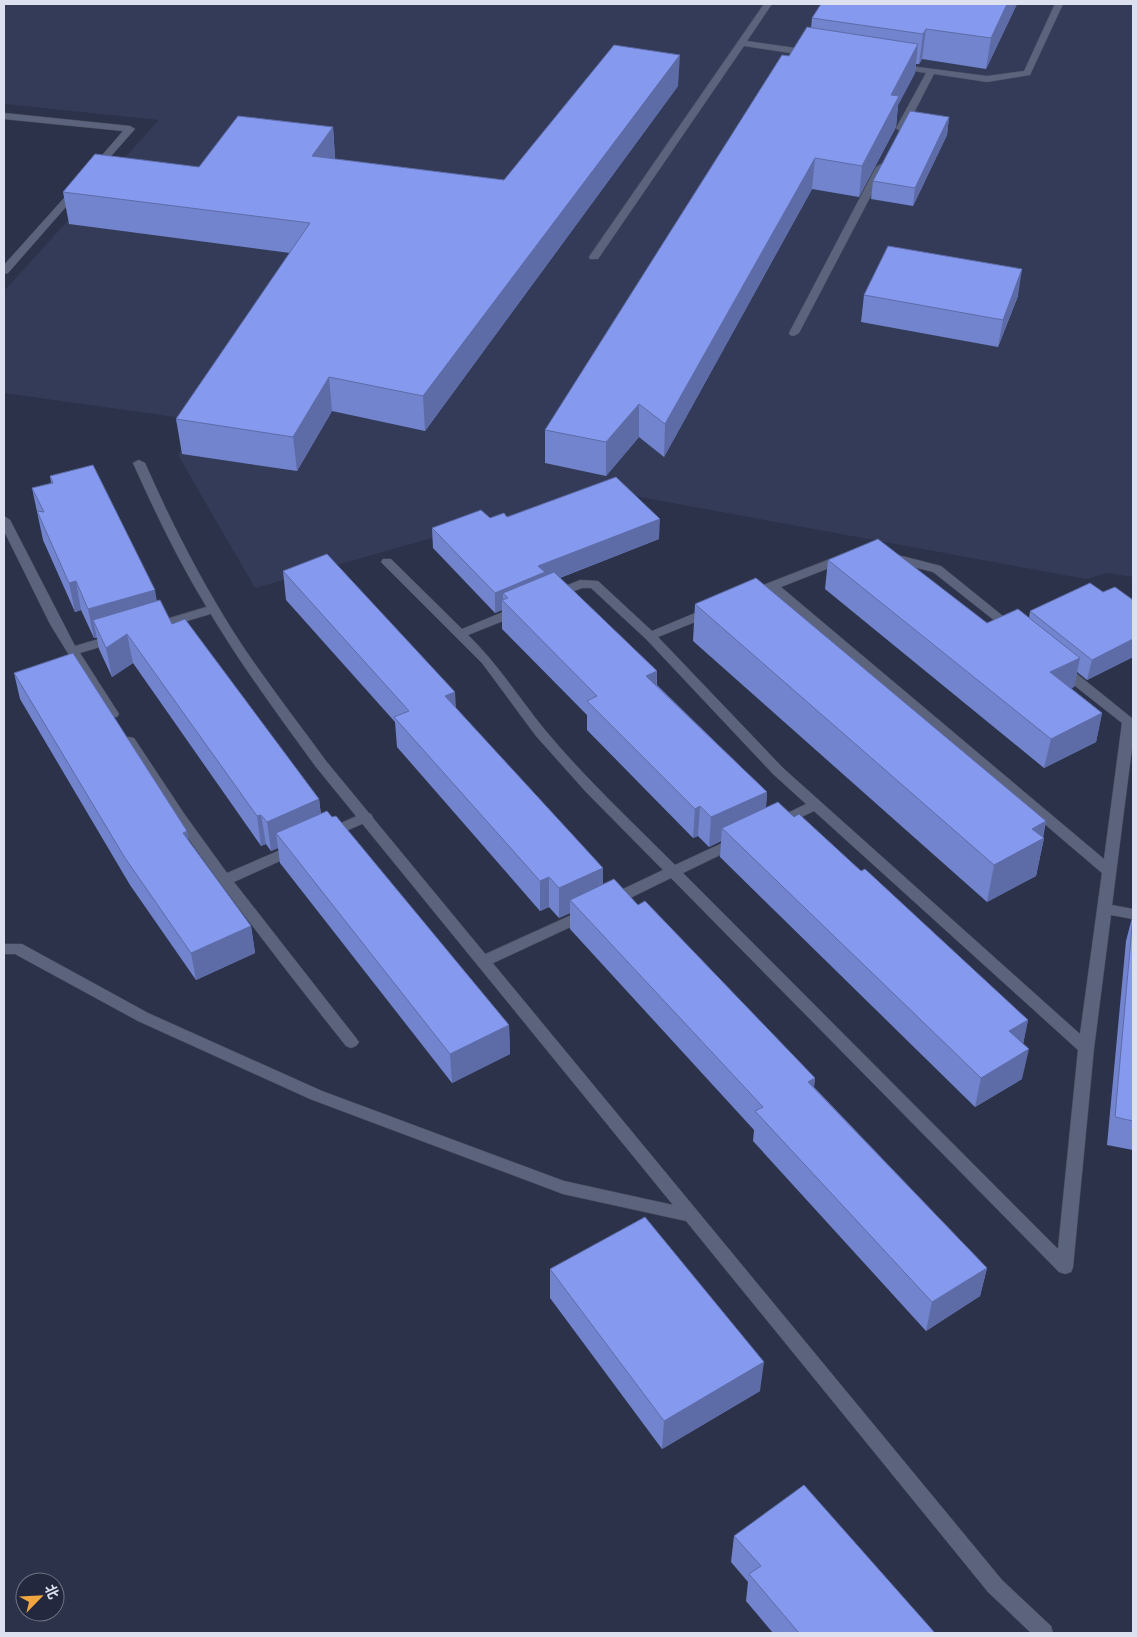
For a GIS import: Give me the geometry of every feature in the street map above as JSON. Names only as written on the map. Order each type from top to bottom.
[{"type":"street","points":[[594,257],[768,4]]},
{"type":"street","points":[[893,65],[988,79],[1027,73],[1060,4]]},
{"type":"street","points":[[742,42],[817,54]]},
{"type":"street","points":[[894,141],[931,70]]},
{"type":"street","points":[[4,116],[130,129],[4,271]]},
{"type":"street","points":[[794,333],[885,158]]},
{"type":"street","points":[[139,463],[160,510],[213,609],[262,684],[321,764],[995,1586],[1044,1633]]},
{"type":"street","points":[[738,600],[842,558],[856,556]]},
{"type":"street","points":[[876,556],[899,559],[938,569],[1022,636]]},
{"type":"street","points":[[387,562],[486,660],[541,733],[591,789],[1065,1268],[1086,1048],[1103,908],[1130,722],[1053,661]]},
{"type":"street","points":[[546,598],[580,584],[594,584],[650,636],[778,771],[1086,1048]]},
{"type":"street","points":[[773,586],[1109,871]]},
{"type":"street","points":[[460,634],[528,606]]},
{"type":"street","points":[[650,636],[720,607]]},
{"type":"street","points":[[72,651],[121,729],[225,880],[274,946],[350,1042]]},
{"type":"street","points":[[484,961],[816,805]]},
{"type":"street","points":[[225,880],[366,817]]},
{"type":"street","points":[[1103,908],[1133,914]]},
{"type":"street","points":[[4,949],[17,948],[143,1017],[316,1095],[563,1188],[693,1216]]},
{"type":"lane","points":[[4,520],[56,624],[72,651],[213,609]]},
{"type":"shaded area","points":[[4,4],[1133,4],[1133,577],[1107,573],[1086,579],[602,490],[255,588],[178,455],[197,420],[4,393],[4,291],[159,120],[4,104]]},
{"type":"building","points":[[821,4],[1007,4],[991,38],[926,29],[923,34],[812,18]]},
{"type":"building","points":[[807,27],[918,44],[891,95],[899,96],[862,166],[815,158],[665,424],[639,404],[606,442],[545,430],[782,55],[789,56]]},
{"type":"building","points":[[614,45],[680,55],[423,396],[329,377],[293,437],[176,419],[310,223],[63,192],[95,154],[199,167],[238,116],[333,127],[312,156],[504,180]]},
{"type":"building","points":[[910,111],[949,117],[915,188],[873,181]]},
{"type":"building","points":[[888,246],[1022,269],[1003,320],[864,295]]},
{"type":"building","points":[[93,465],[155,590],[88,609],[76,581],[69,583],[37,511],[44,512],[32,488],[53,483],[50,476]]},
{"type":"building","points":[[616,477],[660,519],[538,566],[545,572],[495,593],[432,528],[481,510],[490,518],[504,513],[507,517]]},
{"type":"building","points":[[878,539],[987,623],[1018,609],[1080,658],[1050,672],[1102,713],[1051,739],[828,560]]},
{"type":"building","points":[[327,554],[455,692],[445,696],[603,868],[559,888],[549,877],[540,881],[394,717],[409,711],[283,571]]},
{"type":"building","points":[[554,572],[657,671],[646,676],[767,792],[711,817],[700,806],[695,809],[587,701],[597,696],[502,600],[508,598],[503,593]]},
{"type":"building","points":[[756,578],[1046,821],[1032,829],[1044,838],[994,865],[695,604]]},
{"type":"building","points":[[1090,583],[1103,592],[1115,587],[1133,600],[1133,639],[1092,660],[1030,611]]},
{"type":"building","points":[[160,600],[172,624],[185,619],[319,799],[267,822],[261,815],[257,816],[127,634],[106,648],[93,620]]},
{"type":"building","points":[[73,653],[187,831],[183,833],[251,926],[191,953],[125,858],[14,673]]},
{"type":"building","points":[[778,802],[794,817],[799,814],[861,871],[865,869],[1028,1020],[1009,1031],[1029,1049],[981,1078],[722,828]]},
{"type":"building","points":[[327,811],[332,817],[336,816],[509,1025],[450,1054],[276,833]]},
{"type":"building","points":[[614,879],[638,905],[645,901],[815,1078],[808,1082],[987,1268],[932,1302],[755,1111],[763,1107],[570,900]]},
{"type":"building","points":[[1133,916],[1133,1121],[1115,1117]]},
{"type":"building","points":[[645,1217],[764,1362],[664,1421],[550,1269]]},
{"type":"building","points":[[804,1485],[935,1633],[799,1633],[749,1574],[761,1566],[734,1536]]}]
